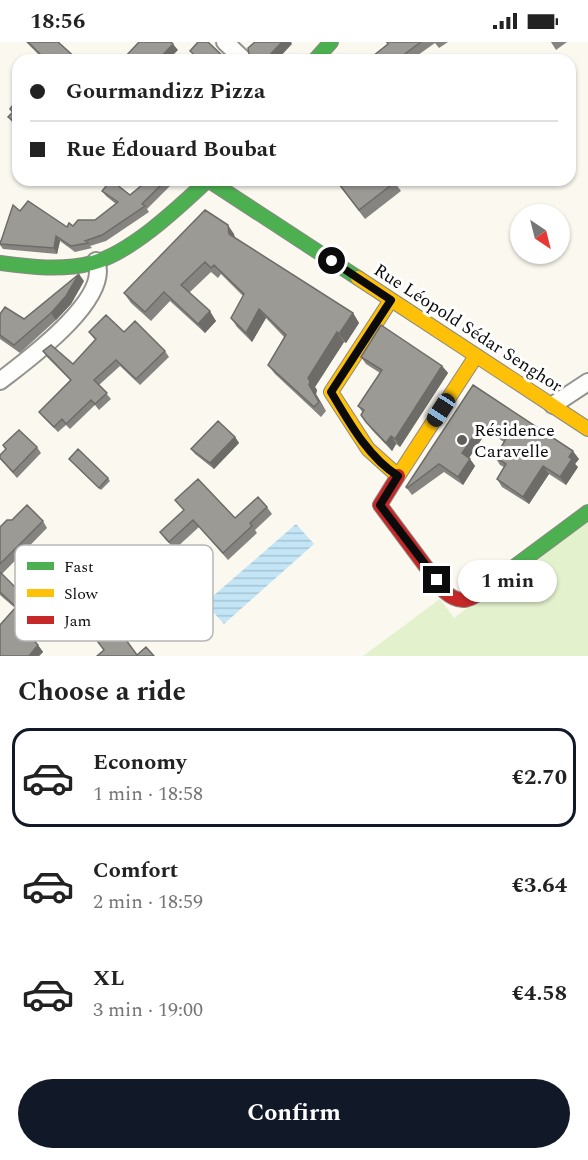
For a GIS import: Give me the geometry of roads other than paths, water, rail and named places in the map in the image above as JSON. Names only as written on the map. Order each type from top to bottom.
[{"type":"street","points":[[225,42],[238,54]]},
{"type":"street","points":[[320,54],[331,42]]},
{"type":"street","points":[[0,263],[32,268],[54,268],[96,261],[118,253],[202,186]]},
{"type":"street","name":"Rue Léopold Sédar Senghor","points":[[217,186],[588,429]]},
{"type":"street","points":[[0,381],[62,329],[83,306],[98,279],[96,261]]},
{"type":"street","points":[[391,300],[331,392],[366,446],[387,470],[398,476]]},
{"type":"street","points":[[476,356],[380,505],[444,591],[458,601],[466,601],[474,597],[588,512]]},
{"type":"street","points":[[553,405],[588,381]]},
{"type":"water","points":[[296,524],[314,544],[224,624],[213,612],[213,596]]},
{"type":"place","name":"Résidence Caravelle","points":[[462,440]]}]
